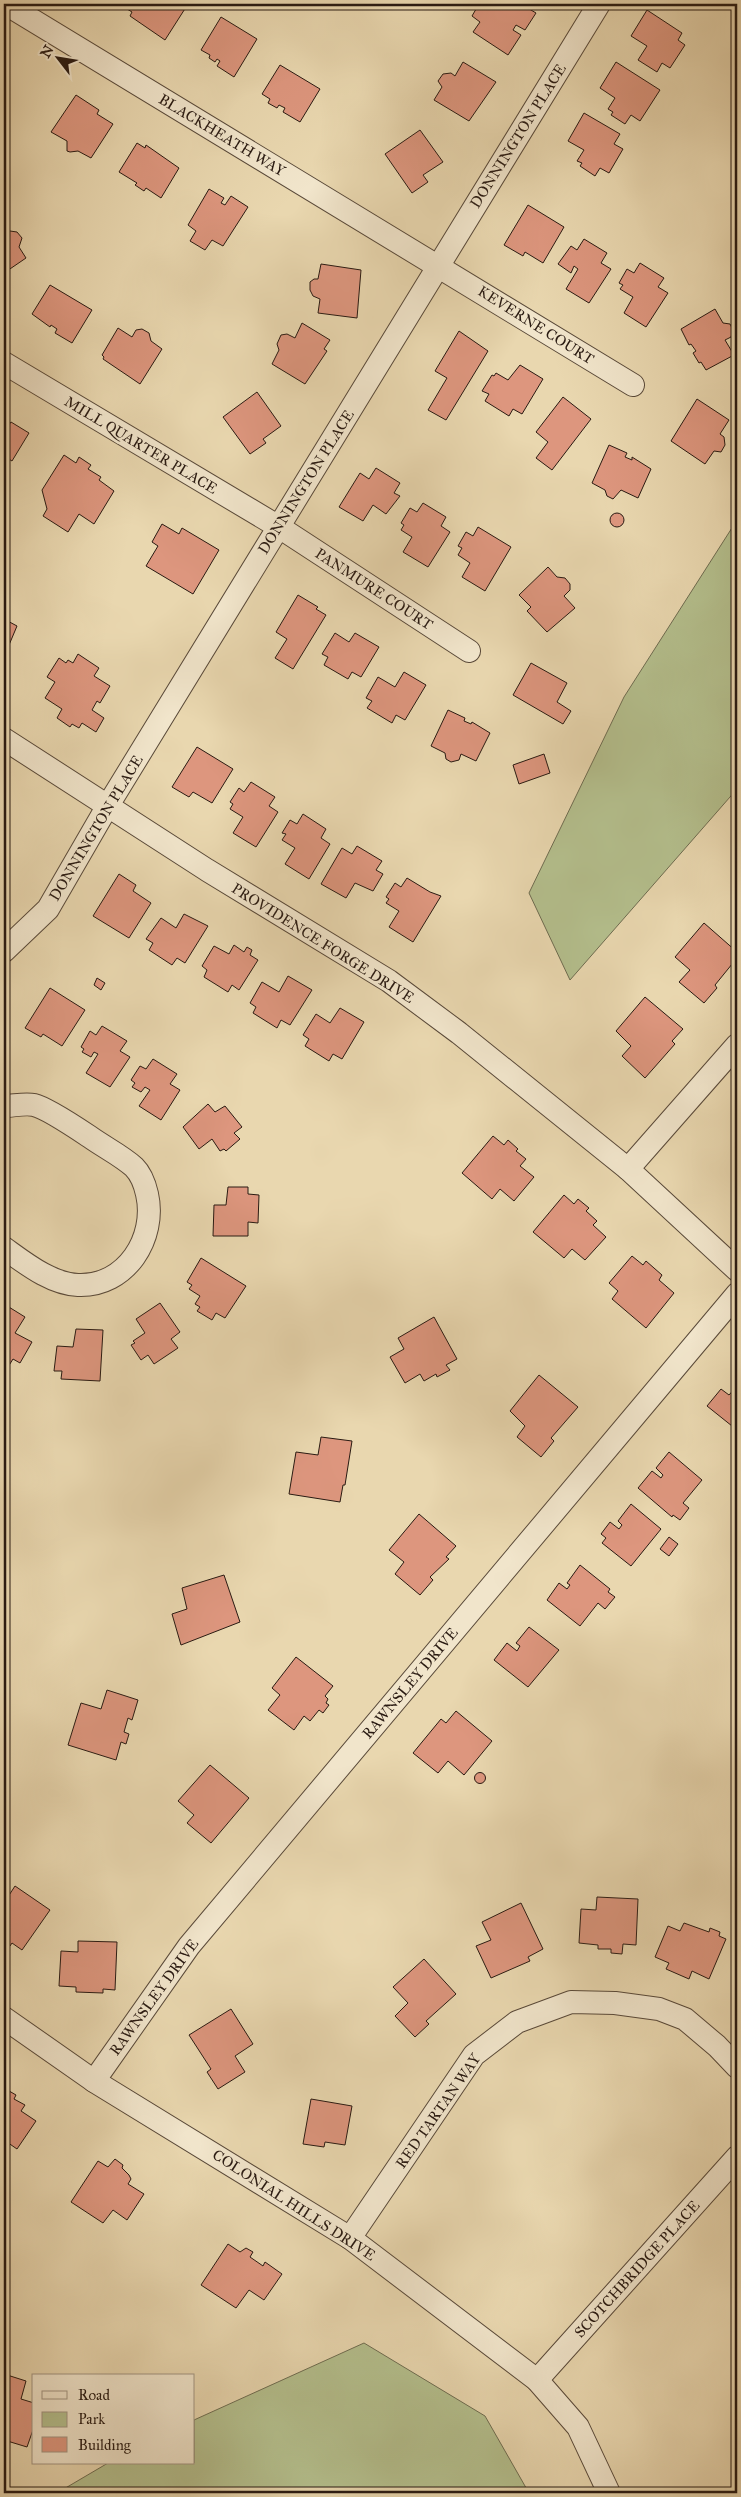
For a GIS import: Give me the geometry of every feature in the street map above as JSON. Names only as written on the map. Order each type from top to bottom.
[{"type":"street","name":"BLACKHEATH WAY","points":[[6,4],[439,265]]},
{"type":"street","name":"DONNINGTON PLACE","points":[[4,951],[48,909],[107,807],[599,4]]},
{"type":"street","name":"KEVERNE COURT","points":[[439,265],[633,385]]},
{"type":"street","name":"MILL QUARTER PLACE","points":[[4,363],[279,527]]},
{"type":"street","name":"PANMURE COURT","points":[[279,527],[469,651]]},
{"type":"street","name":"PROVIDENCE FORGE DRIVE","points":[[4,739],[107,807],[389,981],[459,1033],[628,1169],[737,1270]]},
{"type":"street","points":[[628,1169],[737,1044]]},
{"type":"street","points":[[4,1106],[34,1105],[81,1131],[135,1168],[145,1185],[151,1211],[145,1239],[132,1262],[117,1274],[102,1282],[77,1285],[51,1278],[4,1248]]},
{"type":"street","name":"RAWNSLEY DRIVE","points":[[94,2081],[189,1946],[737,1294]]},
{"type":"street","name":"RED TARTAN WAY","points":[[350,2238],[474,2056],[517,2022],[571,2002],[615,2003],[660,2009],[685,2019],[717,2046],[737,2067]]},
{"type":"street","name":"COLONIAL HILLS DRIVE","points":[[4,2018],[94,2081],[350,2238],[537,2380],[578,2427],[609,2493]]},
{"type":"street","name":"SCOTCHBRIDGE PLACE","points":[[537,2380],[737,2157]]},
{"type":"green space","points":[[737,520],[737,789],[570,980],[529,893],[624,697]]},
{"type":"green space","points":[[364,2343],[485,2416],[529,2493],[57,2493],[106,2464],[195,2464],[195,2420]]},
{"type":"building","points":[[130,4],[188,4],[165,40],[130,16],[132,12],[127,9]]},
{"type":"building","points":[[479,4],[521,4],[536,13],[525,30],[516,25],[513,30],[521,35],[508,55],[473,32],[480,22],[472,16]]},
{"type":"building","points":[[647,10],[682,33],[678,40],[685,45],[670,68],[662,63],[657,72],[638,60],[647,46],[631,36]]},
{"type":"building","points":[[221,17],[257,39],[234,77],[217,66],[220,61],[217,59],[215,62],[209,58],[210,55],[201,50]]},
{"type":"building","points":[[463,62],[496,82],[469,121],[434,100],[442,87],[438,81],[443,74],[451,73],[455,76]]},
{"type":"building","points":[[616,62],[660,90],[640,121],[631,115],[625,124],[611,115],[613,112],[608,109],[615,98],[600,88]]},
{"type":"building","points":[[280,65],[320,89],[300,122],[283,112],[285,108],[279,105],[277,108],[268,103],[270,99],[262,94]]},
{"type":"building","points":[[76,95],[99,110],[97,114],[113,124],[91,158],[78,151],[67,151],[67,141],[51,132]]},
{"type":"building","points":[[584,113],[620,134],[614,144],[623,149],[609,173],[600,168],[595,176],[580,166],[582,163],[577,161],[584,150],[568,141]]},
{"type":"building","points":[[420,130],[443,162],[423,175],[428,182],[412,193],[385,154]]},
{"type":"building","points":[[137,143],[145,148],[146,145],[179,168],[161,198],[146,188],[144,191],[135,185],[137,183],[119,172]]},
{"type":"building","points":[[209,189],[224,198],[221,203],[225,205],[231,196],[248,207],[223,246],[212,240],[205,250],[190,241],[196,231],[188,225]]},
{"type":"building","points":[[528,205],[564,227],[543,263],[525,252],[523,256],[504,245]]},
{"type":"building","points":[[4,232],[17,232],[22,238],[19,247],[26,258],[4,273]]},
{"type":"building","points":[[584,239],[607,253],[601,263],[611,269],[589,303],[566,289],[578,269],[574,266],[571,273],[558,264],[571,246],[577,250]]},
{"type":"building","points":[[640,263],[664,278],[658,287],[668,293],[646,327],[624,313],[633,297],[620,289],[623,285],[619,283],[627,269],[634,273]]},
{"type":"building","points":[[321,264],[361,270],[357,318],[318,313],[320,299],[313,296],[310,290],[310,282],[318,279]]},
{"type":"building","points":[[50,285],[92,310],[72,343],[55,333],[57,329],[51,325],[50,327],[32,314]]},
{"type":"building","points":[[715,309],[723,323],[730,324],[733,330],[731,337],[725,340],[734,355],[706,370],[701,362],[699,363],[693,353],[696,351],[691,344],[689,345],[681,329]]},
{"type":"building","points":[[302,323],[330,340],[324,349],[327,351],[305,384],[272,364],[279,350],[277,344],[281,335],[287,334],[295,338]]},
{"type":"building","points":[[118,328],[132,337],[136,330],[142,329],[149,333],[151,341],[162,349],[140,384],[103,359],[102,355]]},
{"type":"building","points":[[459,331],[488,351],[446,420],[428,410],[447,378],[435,371]]},
{"type":"building","points":[[520,365],[543,379],[522,414],[513,409],[509,416],[485,401],[489,394],[482,391],[492,375],[494,376],[496,373],[508,380]]},
{"type":"building","points":[[257,392],[281,426],[263,439],[266,443],[250,454],[223,417]]},
{"type":"building","points":[[563,397],[591,419],[552,470],[536,458],[548,442],[536,432]]},
{"type":"building","points":[[697,399],[729,420],[720,434],[724,437],[725,445],[721,452],[714,451],[705,464],[671,441]]},
{"type":"building","points":[[11,422],[29,433],[12,461],[4,456],[4,424],[8,426]]},
{"type":"building","points":[[609,445],[627,453],[625,457],[632,460],[632,457],[651,469],[638,498],[621,490],[613,499],[607,496],[605,490],[592,483]]},
{"type":"building","points":[[64,455],[76,463],[79,457],[91,465],[88,469],[101,477],[99,480],[114,491],[94,524],[79,514],[68,532],[43,516],[47,509],[42,490]]},
{"type":"building","points":[[376,468],[400,483],[394,493],[400,496],[386,514],[373,505],[363,521],[339,507],[360,473],[369,479]]},
{"type":"building","points":[[423,503],[446,517],[441,526],[450,532],[428,567],[403,552],[412,537],[401,530],[404,525],[401,523],[410,508],[417,512]]},
{"type":"building","points":[[617,513],[622,515],[624,520],[622,525],[617,527],[612,525],[610,520],[612,515]]},
{"type":"building","points":[[162,524],[179,534],[182,528],[219,550],[193,594],[146,566],[158,546],[152,542]]},
{"type":"building","points":[[478,527],[511,547],[485,591],[462,577],[470,563],[458,555],[462,548],[458,546],[466,532],[473,536]]},
{"type":"building","points":[[548,567],[557,577],[565,578],[570,584],[570,590],[564,596],[575,608],[547,632],[527,611],[531,607],[519,595]]},
{"type":"building","points":[[298,595],[318,607],[316,609],[326,615],[293,669],[275,658],[287,639],[276,632]]},
{"type":"building","points":[[4,619],[17,626],[9,645],[4,643]]},
{"type":"building","points":[[335,633],[349,642],[355,633],[379,647],[361,677],[352,672],[348,679],[324,665],[328,657],[322,654]]},
{"type":"building","points":[[78,654],[99,668],[94,676],[110,686],[100,703],[97,701],[92,710],[104,718],[96,732],[82,723],[79,728],[72,724],[70,727],[57,718],[62,709],[45,698],[55,682],[47,677],[59,658],[66,663],[68,660],[73,663]]},
{"type":"building","points":[[531,663],[567,683],[557,702],[571,711],[563,724],[513,695]]},
{"type":"building","points":[[404,672],[426,685],[405,720],[396,715],[392,723],[367,708],[372,701],[366,698],[378,677],[395,687]]},
{"type":"building","points":[[448,710],[465,718],[464,721],[471,724],[472,722],[490,733],[476,761],[461,754],[459,760],[451,762],[446,759],[445,753],[431,746]]},
{"type":"building","points":[[197,747],[233,769],[212,803],[193,792],[189,797],[172,787]]},
{"type":"building","points":[[544,754],[550,773],[519,784],[513,765]]},
{"type":"building","points":[[251,782],[275,797],[269,806],[278,812],[256,847],[233,833],[243,817],[230,809],[233,804],[230,802],[239,788],[244,792]]},
{"type":"building","points":[[303,814],[326,829],[321,838],[330,844],[309,879],[285,864],[295,848],[282,840],[286,834],[282,833],[290,820],[297,824]]},
{"type":"building","points":[[357,846],[382,861],[376,870],[383,874],[373,891],[355,883],[346,898],[321,884],[342,848],[352,854]]},
{"type":"building","points":[[119,874],[136,885],[133,891],[151,903],[129,938],[93,916]]},
{"type":"building","points":[[407,878],[430,892],[441,896],[413,942],[389,927],[399,911],[386,903],[389,899],[386,897],[395,883],[401,887]]},
{"type":"building","points":[[184,914],[208,926],[185,963],[177,958],[172,965],[149,950],[153,943],[146,939],[161,918],[176,928]]},
{"type":"building","points":[[704,923],[737,952],[737,958],[715,985],[717,988],[704,1003],[679,982],[690,970],[675,957]]},
{"type":"building","points":[[234,945],[244,952],[247,947],[252,950],[250,955],[258,960],[239,990],[232,985],[228,992],[204,977],[207,970],[202,966],[214,946],[229,954]]},
{"type":"building","points":[[288,976],[312,990],[290,1025],[281,1020],[277,1028],[253,1013],[256,1007],[250,1003],[262,982],[279,992]]},
{"type":"building","points":[[97,978],[105,983],[101,990],[94,985]]},
{"type":"building","points":[[50,988],[85,1010],[62,1046],[43,1034],[41,1037],[25,1028]]},
{"type":"building","points":[[645,997],[683,1029],[672,1041],[675,1044],[645,1078],[622,1056],[631,1046],[616,1031]]},
{"type":"building","points":[[340,1008],[364,1022],[342,1059],[333,1054],[329,1061],[305,1046],[309,1039],[303,1035],[316,1014],[330,1023]]},
{"type":"building","points":[[102,1026],[127,1041],[120,1051],[130,1057],[110,1087],[86,1073],[98,1054],[94,1052],[91,1057],[82,1052],[84,1049],[81,1047],[90,1031],[96,1035]]},
{"type":"building","points":[[153,1059],[177,1074],[170,1084],[180,1090],[161,1120],[139,1106],[150,1090],[145,1087],[141,1092],[132,1087],[135,1083],[131,1080],[140,1066],[146,1069]]},
{"type":"building","points":[[208,1104],[215,1112],[225,1106],[242,1127],[234,1133],[240,1139],[226,1151],[224,1149],[220,1151],[212,1139],[199,1149],[183,1127]]},
{"type":"building","points":[[493,1136],[504,1145],[508,1140],[518,1149],[516,1151],[526,1159],[520,1166],[534,1177],[514,1201],[500,1189],[492,1199],[462,1173]]},
{"type":"building","points":[[228,1187],[248,1187],[248,1194],[259,1195],[258,1223],[248,1222],[248,1236],[213,1236],[214,1205],[226,1205]]},
{"type":"building","points":[[564,1195],[574,1204],[578,1199],[589,1208],[586,1211],[597,1221],[593,1225],[606,1237],[585,1260],[572,1249],[564,1258],[533,1232]]},
{"type":"building","points":[[632,1256],[643,1265],[646,1261],[662,1275],[659,1280],[674,1293],[646,1328],[612,1299],[618,1291],[609,1283]]},
{"type":"building","points":[[201,1258],[246,1286],[225,1318],[216,1313],[212,1320],[197,1311],[200,1307],[195,1304],[200,1296],[189,1289],[192,1285],[187,1282]]},
{"type":"building","points":[[160,1303],[180,1332],[171,1339],[178,1348],[154,1364],[148,1355],[141,1360],[131,1345],[135,1343],[133,1341],[145,1333],[136,1319]]},
{"type":"building","points":[[4,1304],[25,1317],[15,1333],[32,1342],[20,1363],[13,1359],[8,1367],[4,1364]]},
{"type":"building","points":[[434,1317],[457,1359],[446,1365],[450,1370],[437,1377],[436,1374],[424,1381],[420,1374],[405,1383],[390,1357],[404,1349],[398,1338]]},
{"type":"building","points":[[76,1329],[103,1330],[100,1381],[61,1379],[62,1371],[54,1371],[57,1346],[73,1347]]},
{"type":"building","points":[[539,1375],[578,1407],[551,1438],[554,1441],[541,1457],[517,1437],[525,1426],[510,1411]]},
{"type":"building","points":[[737,1386],[737,1430],[707,1406],[721,1389],[729,1395]]},
{"type":"building","points":[[321,1437],[352,1441],[345,1485],[343,1485],[340,1502],[289,1494],[296,1452],[318,1455]]},
{"type":"building","points":[[669,1452],[702,1480],[683,1503],[689,1508],[680,1520],[673,1515],[672,1517],[638,1488],[652,1471],[661,1478],[663,1475],[656,1468]]},
{"type":"building","points":[[631,1504],[661,1529],[631,1566],[602,1543],[606,1538],[601,1534],[610,1522],[619,1529],[622,1525],[618,1521]]},
{"type":"building","points":[[419,1514],[456,1546],[446,1557],[449,1559],[430,1577],[433,1580],[420,1595],[395,1574],[404,1562],[389,1550]]},
{"type":"building","points":[[669,1537],[678,1544],[669,1556],[660,1549]]},
{"type":"building","points":[[580,1565],[610,1589],[608,1592],[615,1597],[605,1609],[598,1603],[580,1626],[547,1600],[559,1583],[567,1589],[570,1585],[567,1583]]},
{"type":"building","points":[[224,1575],[240,1622],[181,1645],[172,1614],[187,1609],[182,1588]]},
{"type":"building","points":[[529,1627],[559,1650],[528,1687],[494,1660],[507,1643],[517,1651],[520,1646],[516,1643]]},
{"type":"building","points":[[296,1657],[333,1686],[325,1696],[328,1699],[326,1703],[329,1705],[323,1713],[319,1710],[310,1721],[304,1716],[294,1730],[268,1710],[280,1695],[272,1688]]},
{"type":"building","points":[[107,1690],[138,1700],[132,1720],[128,1718],[124,1732],[129,1734],[126,1744],[121,1742],[116,1760],[68,1745],[81,1703],[101,1709]]},
{"type":"building","points":[[456,1711],[492,1741],[464,1775],[448,1761],[438,1773],[413,1753],[441,1719],[446,1723]]},
{"type":"building","points":[[210,1765],[249,1798],[211,1843],[187,1823],[194,1815],[178,1801]]},
{"type":"building","points":[[480,1772],[486,1778],[480,1784],[474,1778]]},
{"type":"building","points":[[15,1886],[50,1910],[22,1950],[12,1943],[10,1946],[4,1942],[4,1903]]},
{"type":"building","points":[[597,1897],[638,1899],[636,1945],[623,1944],[622,1954],[611,1953],[611,1949],[598,1949],[598,1945],[579,1943],[581,1909],[596,1910]]},
{"type":"building","points":[[521,1903],[543,1949],[528,1957],[530,1961],[491,1978],[476,1946],[491,1940],[482,1922]]},
{"type":"building","points":[[684,1923],[709,1932],[710,1928],[720,1932],[719,1936],[726,1939],[709,1979],[692,1971],[689,1979],[666,1969],[669,1963],[655,1957],[668,1926],[680,1931]]},
{"type":"building","points":[[78,1941],[117,1942],[115,1990],[103,1989],[103,1993],[76,1992],[76,1987],[59,1986],[61,1951],[78,1952]]},
{"type":"building","points":[[424,1959],[456,1994],[426,2021],[429,2024],[415,2037],[395,2016],[408,2003],[393,1987]]},
{"type":"building","points":[[231,2009],[253,2044],[235,2056],[245,2072],[218,2089],[207,2072],[211,2069],[189,2035]]},
{"type":"building","points":[[4,2088],[16,2095],[14,2099],[25,2105],[21,2111],[36,2121],[17,2149],[4,2140]]},
{"type":"building","points":[[311,2099],[352,2106],[345,2145],[325,2142],[324,2147],[303,2144]]},
{"type":"building","points":[[115,2159],[123,2165],[122,2168],[129,2175],[131,2179],[128,2184],[144,2194],[127,2220],[113,2210],[103,2223],[71,2202],[98,2161],[108,2167]]},
{"type":"building","points":[[228,2244],[240,2252],[246,2248],[253,2252],[250,2257],[263,2266],[265,2262],[282,2274],[264,2300],[249,2290],[236,2308],[201,2285]]},
{"type":"building","points":[[4,2374],[26,2381],[21,2399],[32,2402],[32,2433],[27,2447],[4,2440]]}]
